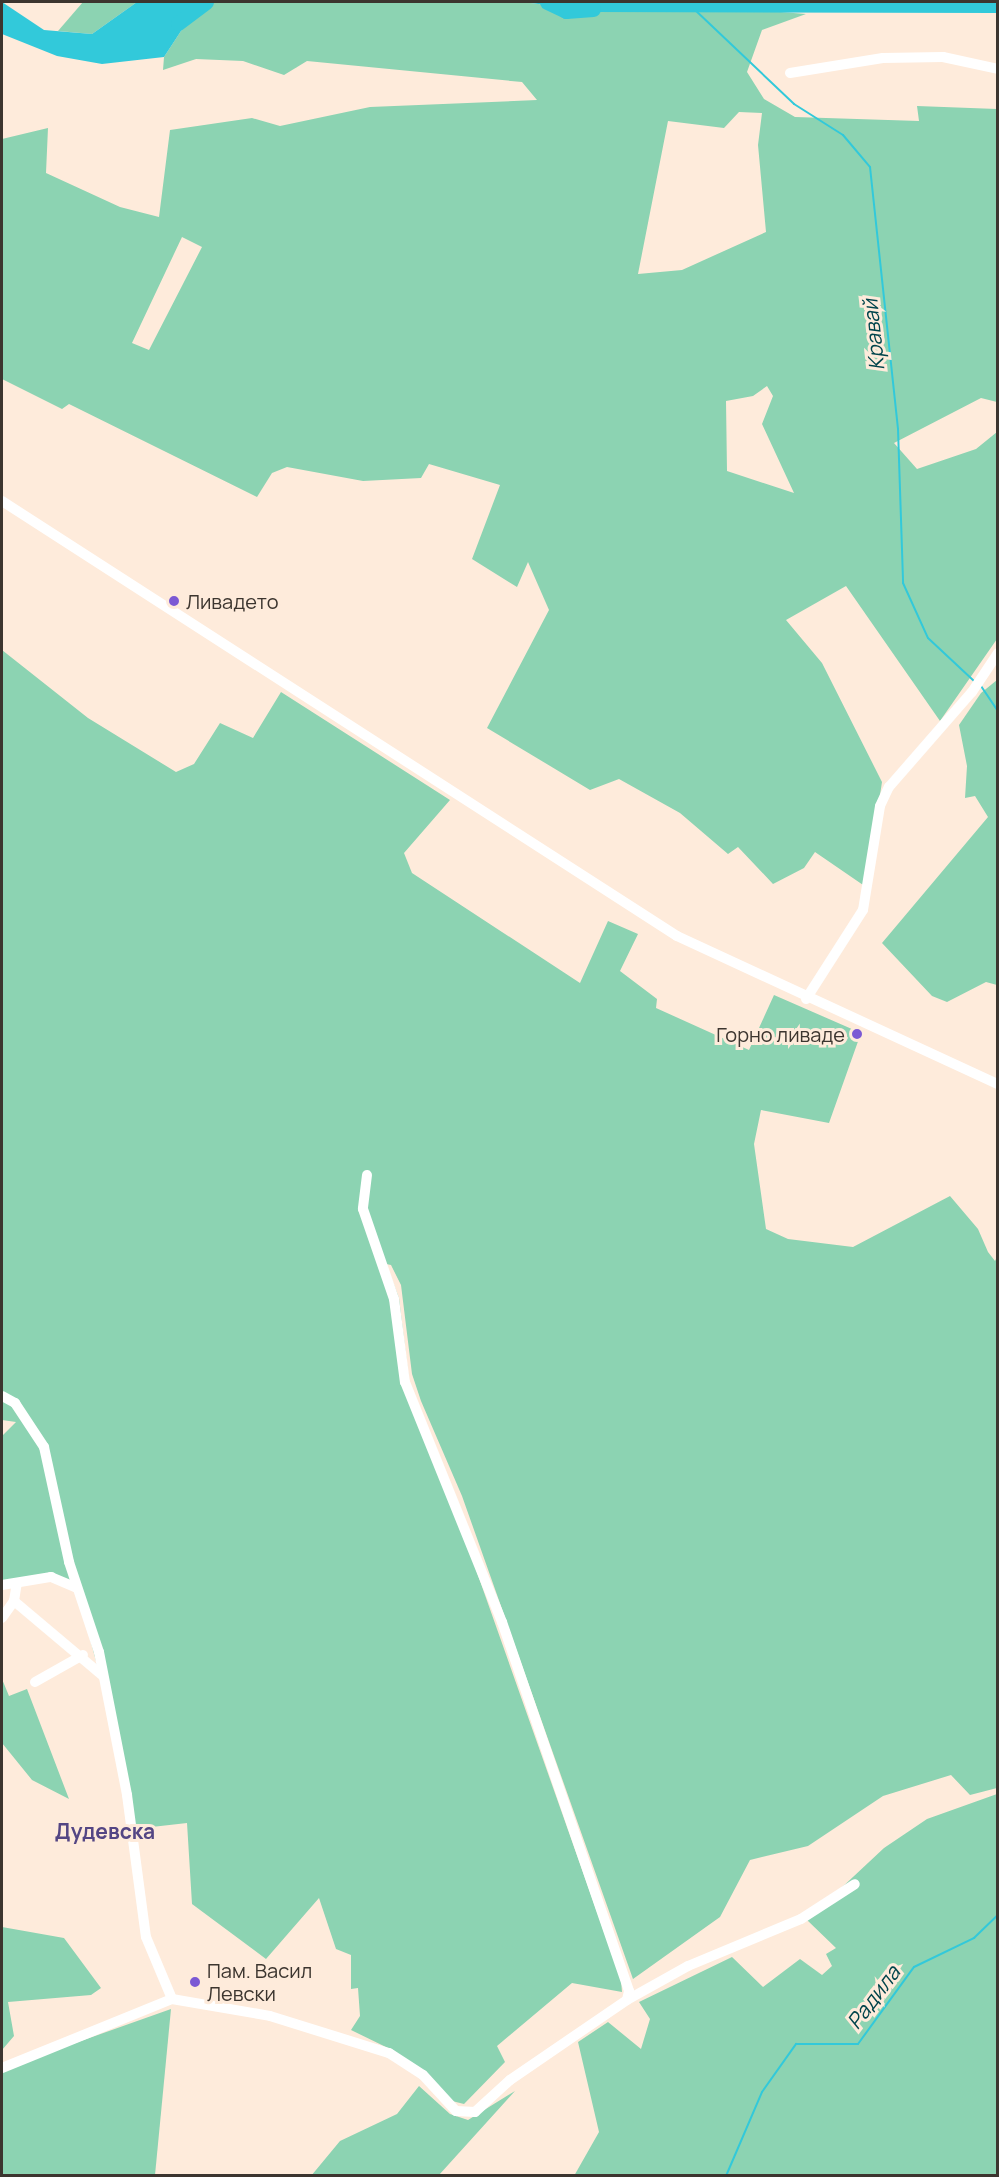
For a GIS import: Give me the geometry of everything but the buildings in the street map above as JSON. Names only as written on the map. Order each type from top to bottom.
[{"type":"street","points":[[789,73],[884,58],[931,57],[998,69]]},
{"type":"street","points":[[2,501],[677,936],[806,999],[998,1084]]},
{"type":"street","points":[[806,999],[863,909],[880,806],[889,787],[972,692],[998,653]]},
{"type":"street","points":[[367,1174],[363,1209],[394,1299],[405,1382],[502,1622],[629,1991],[627,2000]]},
{"type":"street","points":[[2,1396],[15,1403],[44,1447],[77,1588],[103,1677],[127,1795],[146,1937],[172,1999]]},
{"type":"street","points":[[2,1584],[51,1577],[77,1588]]},
{"type":"street","points":[[2,1618],[14,1601],[17,1583]]},
{"type":"street","points":[[14,1601],[83,1655],[103,1677]]},
{"type":"street","points":[[35,1682],[83,1655]]},
{"type":"street","points":[[2,2068],[172,1999],[270,2016],[389,2053],[408,2062],[465,2114],[475,2112],[510,2079],[627,2000],[688,1966],[801,1919],[855,1884]]},
{"type":"green space","points":[[83,2],[137,2],[92,34],[58,31]]},
{"type":"green space","points":[[200,2],[524,2],[595,12],[728,8],[806,14],[762,30],[747,72],[764,99],[795,117],[919,121],[917,106],[997,109],[997,402],[981,398],[894,443],[917,469],[976,449],[997,432],[997,639],[940,721],[846,586],[786,620],[822,663],[882,782],[866,887],[815,852],[804,868],[773,884],[738,847],[728,854],[680,813],[619,779],[590,790],[487,728],[549,610],[528,562],[517,587],[472,559],[500,485],[429,464],[421,478],[363,481],[287,467],[272,473],[257,497],[69,404],[62,409],[2,379],[2,139],[48,128],[46,173],[120,207],[159,217],[170,130],[252,118],[280,126],[370,107],[537,100],[522,82],[307,61],[284,75],[243,61],[196,59],[163,70],[164,57]],"holes":[[[739,112],[762,113],[758,145],[766,232],[682,270],[638,274],[668,121],[724,128]],[[182,237],[202,247],[149,350],[132,343]],[[767,386],[773,396],[762,424],[794,493],[727,471],[726,401],[753,396]]]},
{"type":"green space","points":[[2,650],[88,718],[176,772],[194,764],[220,723],[253,738],[281,692],[450,800],[404,853],[412,873],[580,983],[608,921],[638,934],[620,971],[657,999],[656,1008],[749,1050],[774,995],[861,1033],[829,1123],[761,1110],[754,1144],[766,1229],[788,1239],[853,1247],[950,1196],[978,1229],[988,1252],[995,1261],[997,1257],[997,1788],[970,1795],[951,1775],[883,1796],[808,1846],[750,1860],[720,1917],[633,1979],[462,1496],[421,1401],[412,1374],[401,1285],[391,1265],[386,1264],[399,1298],[409,1380],[621,1980],[622,1992],[572,1983],[497,2046],[505,2062],[464,2104],[452,2101],[390,2049],[351,2030],[360,2016],[358,1988],[351,1989],[351,1955],[336,1949],[319,1898],[266,1959],[192,1904],[187,1823],[134,1829],[108,1705],[50,1492],[71,1580],[2,1582],[2,1436],[16,1422],[2,1420]]},
{"type":"green space","points":[[997,680],[997,985],[986,982],[947,1002],[932,996],[882,943],[988,817],[975,796],[965,798],[967,766],[959,725],[981,693]]},
{"type":"green space","points":[[2,1679],[9,1696],[27,1689],[69,1799],[32,1780],[2,1743]]},
{"type":"green space","points":[[997,1794],[997,2175],[574,2176],[599,2132],[578,2042],[608,2022],[641,2049],[650,2019],[639,2002],[732,1957],[763,1987],[800,1959],[822,1975],[832,1966],[826,1954],[836,1948],[807,1920],[884,1848],[927,1819]]},
{"type":"green space","points":[[2,1927],[64,1938],[101,1988],[91,1995],[8,2002],[14,2036],[2,2050]]},
{"type":"green space","points":[[171,2009],[155,2175],[2,2175],[2,2069]]},
{"type":"green space","points":[[419,2086],[450,2114],[468,2120],[515,2091],[439,2175],[311,2176],[340,2141],[397,2114]]},
{"type":"water","points":[[2,2],[44,30],[92,34],[137,2],[200,2],[164,57],[102,64],[57,56],[2,34]]},
{"type":"water","points":[[524,2],[997,2],[998,13],[595,12]]},
{"type":"waterway","points":[[178,23],[206,2]]},
{"type":"waterway","points":[[547,2],[566,11],[593,9]]},
{"type":"waterway","name":"Кравай","points":[[694,9],[794,104],[843,135],[870,167],[898,429],[903,583],[928,638],[974,681]]},
{"type":"waterway","name":"Кравай","points":[[981,686],[998,711]]},
{"type":"waterway","name":"Радила","points":[[726,2176],[762,2092],[796,2044],[858,2044],[914,1967],[974,1938],[998,1915]]},
{"type":"place","name":"Ливадето","points":[[174,601]]},
{"type":"place","name":"Горно ливаде","points":[[857,1034]]},
{"type":"place","name":"Пам. Васил Левски","points":[[195,1982]]},
{"type":"district","name":"Дудевска","points":[[105,1831]]}]
